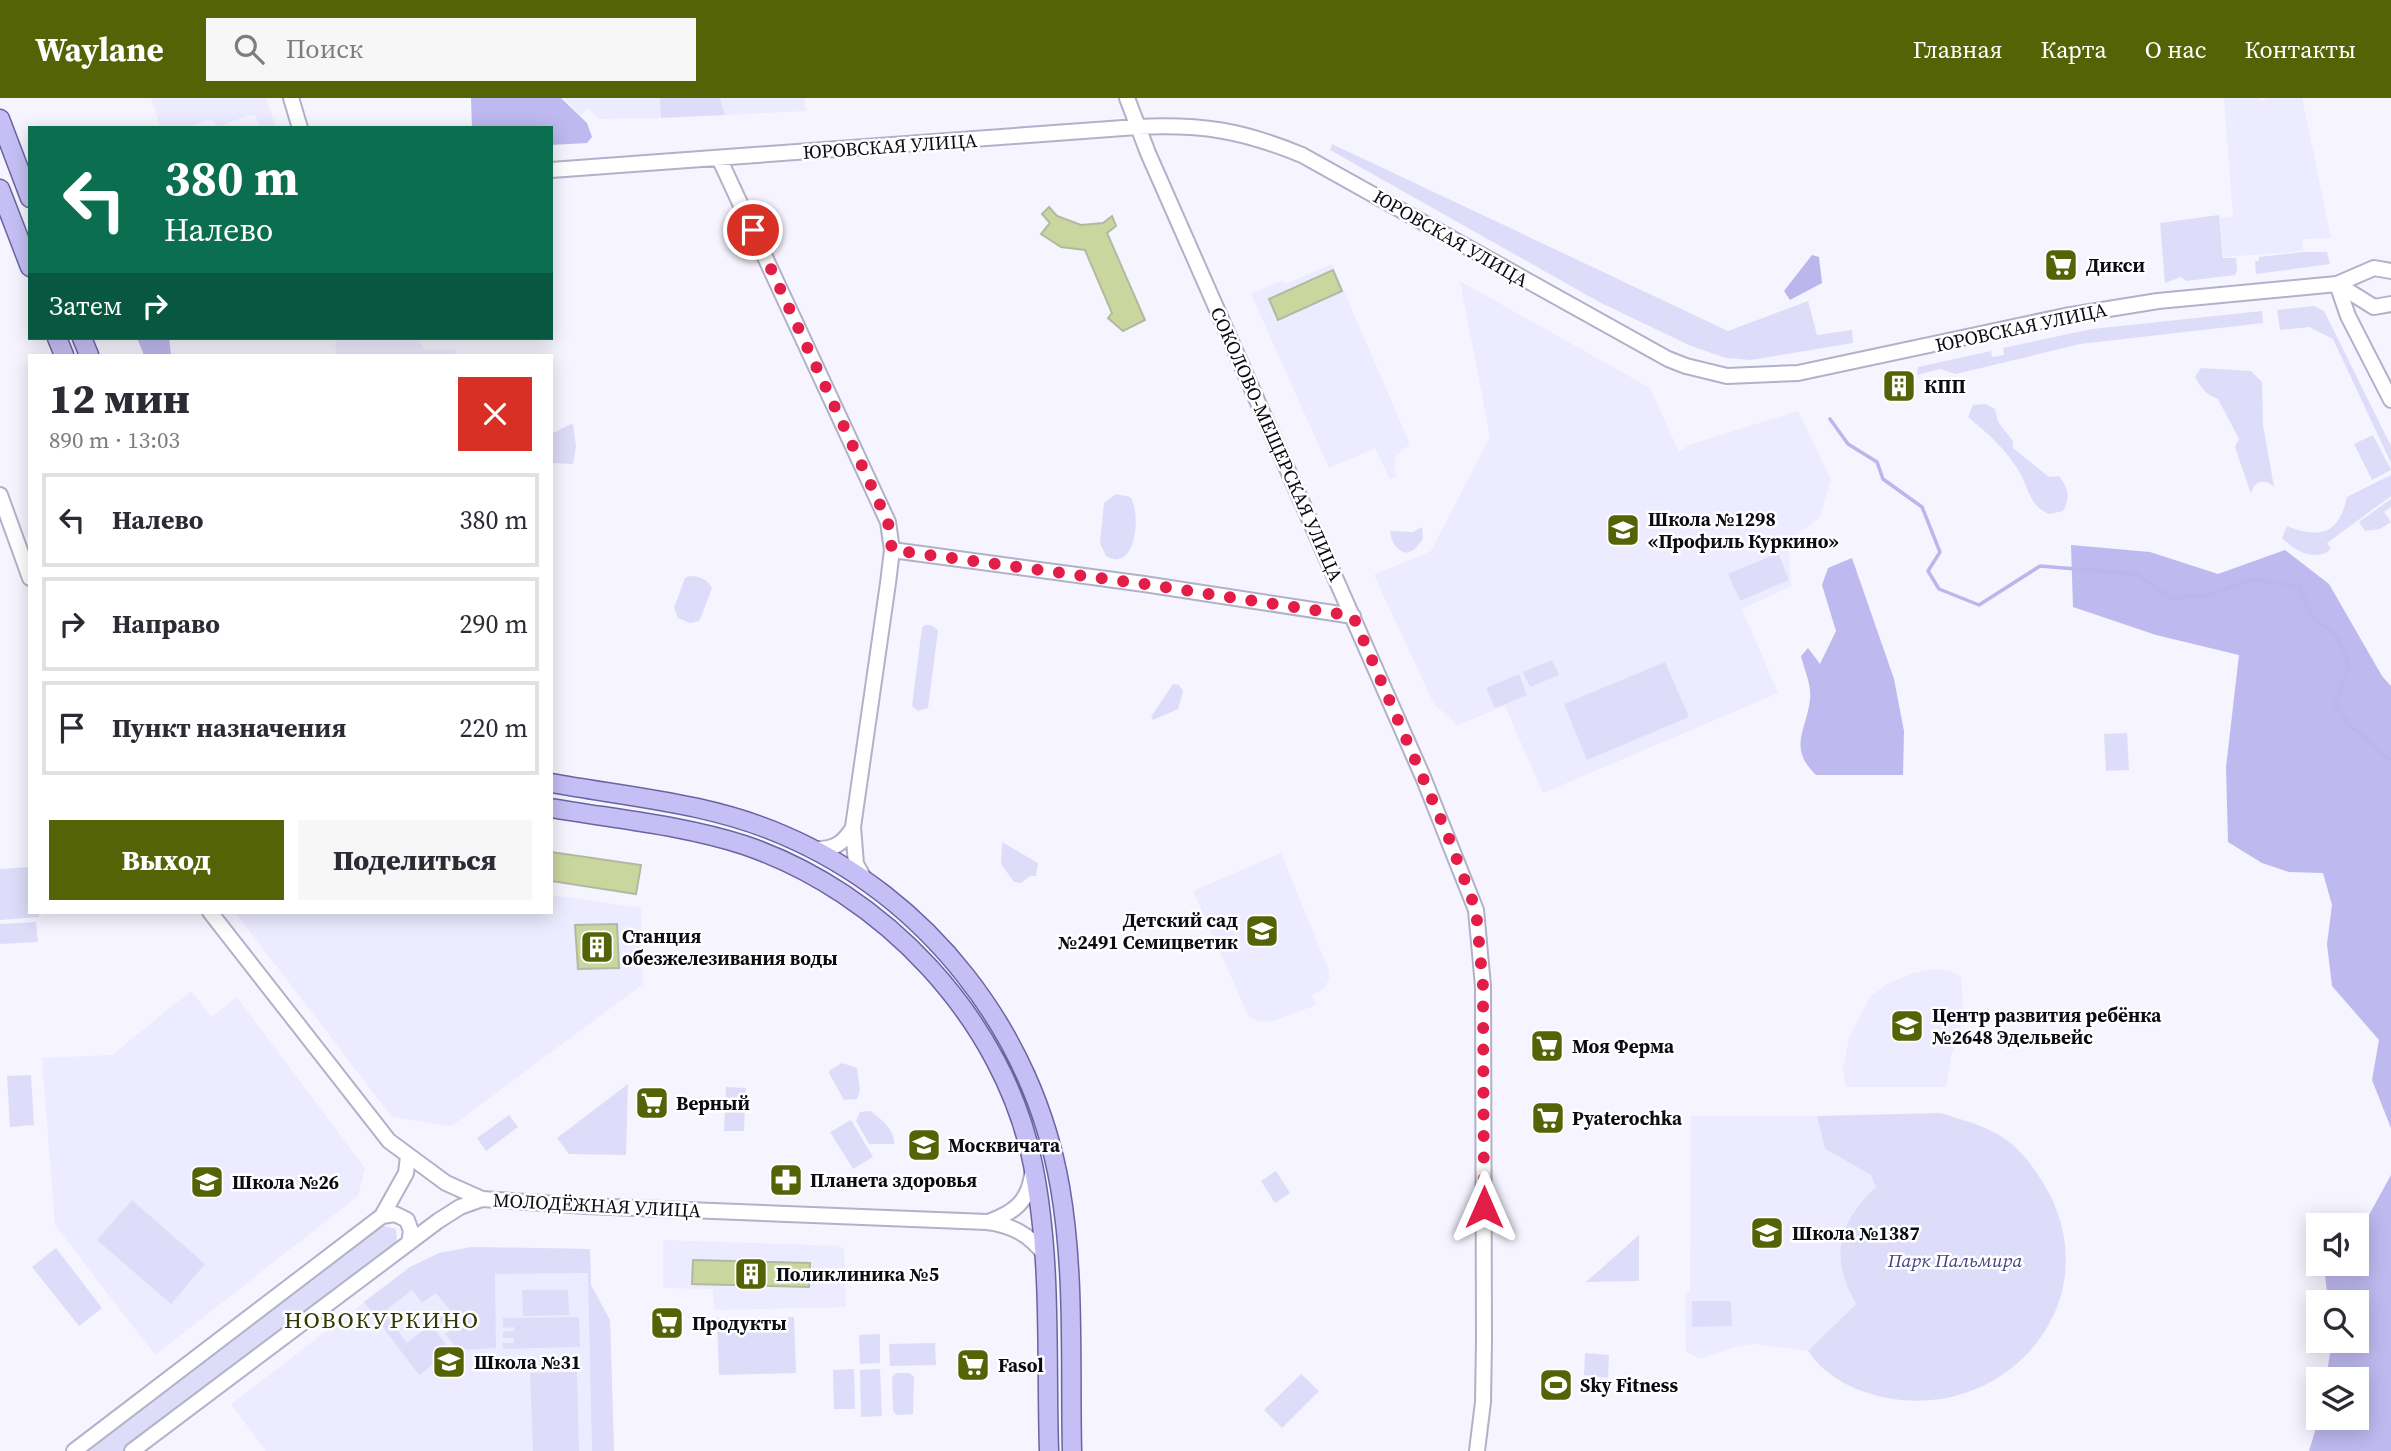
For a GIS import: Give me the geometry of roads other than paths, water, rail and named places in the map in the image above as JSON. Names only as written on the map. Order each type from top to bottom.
[{"type":"main road","points":[[0,119],[28,193]]},
{"type":"main road","points":[[0,189],[4,211],[28,263]]},
{"type":"main road","points":[[4,211],[28,208]]},
{"type":"main road","points":[[553,783],[719,813],[783,835],[866,881],[915,920],[970,981],[1012,1045],[1043,1116],[1061,1189],[1066,1246],[1072,1451]]},
{"type":"main road","points":[[553,808],[713,836],[772,856],[822,881],[869,911],[913,950],[964,1012],[1008,1088],[1033,1163],[1044,1254],[1049,1451]]},
{"type":"street","points":[[291,98],[299,126]]},
{"type":"street","name":"СОКОЛОВО-МЕЩЕРСКАЯ УЛИЦА","points":[[1127,98],[1137,127],[1353,616],[1472,898],[1479,927],[1483,986],[1485,1340],[1483,1402],[1477,1451]]},
{"type":"street","name":"ЮРОВСКАЯ УЛИЦА","points":[[553,170],[1137,127],[1213,127],[1250,135],[1302,155],[1668,359],[1727,376],[1798,373],[2065,316],[2117,307],[2337,284],[2368,271]]},
{"type":"street","points":[[719,158],[888,522],[892,550],[853,827],[856,864],[866,881]]},
{"type":"street","points":[[2369,303],[2359,287],[2363,275],[2381,267],[2391,271]]},
{"type":"street","points":[[2337,284],[2369,303],[2391,304]]},
{"type":"street","points":[[2337,284],[2344,308],[2391,400]]},
{"type":"street","points":[[2358,337],[2359,322],[2369,303]]},
{"type":"street","points":[[0,495],[28,572]]},
{"type":"street","points":[[892,550],[1353,616]]},
{"type":"street","points":[[713,836],[706,823],[710,816],[719,813]]},
{"type":"street","points":[[812,849],[833,848],[843,844],[853,827]]},
{"type":"street","name":"МОЛОДЁЖНАЯ УЛИЦА","points":[[212,914],[377,1126],[408,1156],[446,1183],[482,1199],[586,1206],[987,1222],[1002,1224],[1024,1234],[1044,1254]]},
{"type":"street","points":[[75,1451],[382,1216],[406,1173],[408,1156]]},
{"type":"street","name":"МОЛОДЁЖНАЯ УЛИЦА","points":[[987,1222],[1021,1206],[1031,1182],[1033,1163]]},
{"type":"street","points":[[132,1451],[409,1243],[460,1207],[482,1199]]},
{"type":"street","points":[[382,1216],[395,1214],[407,1220],[411,1231],[409,1243]]},
{"type":"waterway","points":[[1830,419],[1848,444],[1877,462],[1883,479],[1922,507],[1940,552],[1928,571],[1939,589],[1979,605],[2040,566],[2136,574],[2171,598],[2208,595],[2254,579],[2299,587],[2311,615],[2337,637],[2349,665],[2335,705],[2349,724],[2391,761]]},
{"type":"place","name":"Дикси","points":[[2061,265]]},
{"type":"place","name":"КПП","points":[[1899,386]]},
{"type":"place","name":"Школа №1298 «Профиль Куркино»","points":[[1623,530]]},
{"type":"place","name":"Детский сад №2491 Семицветик","points":[[1262,931]]},
{"type":"place","name":"Станция обезжелезивания воды","points":[[597,947]]},
{"type":"place","name":"Центр развития ребёнка №2648 Эдельвейс","points":[[1907,1026]]},
{"type":"place","name":"Моя Ферма","points":[[1547,1046]]},
{"type":"place","name":"Верный","points":[[652,1103]]},
{"type":"place","name":"Pyaterochka","points":[[1548,1118]]},
{"type":"place","name":"Москвичата","points":[[924,1145]]},
{"type":"place","name":"Планета здоровья","points":[[786,1180]]},
{"type":"place","name":"Школа №26","points":[[207,1182]]},
{"type":"place","name":"Школа №1387","points":[[1767,1233]]},
{"type":"place","name":"Поликлиника №5","points":[[751,1274]]},
{"type":"place","name":"Продукты","points":[[667,1323]]},
{"type":"place","name":"Школа №31","points":[[449,1362]]},
{"type":"place","name":"Fasol","points":[[973,1365]]},
{"type":"place","name":"Sky Fitness","points":[[1556,1385]]},
{"type":"district","name":"НОВОКУРКИНО","points":[[382,1320]]},
{"type":"park label","name":"Парк Пальмира","points":[[1955,1260]]}]
